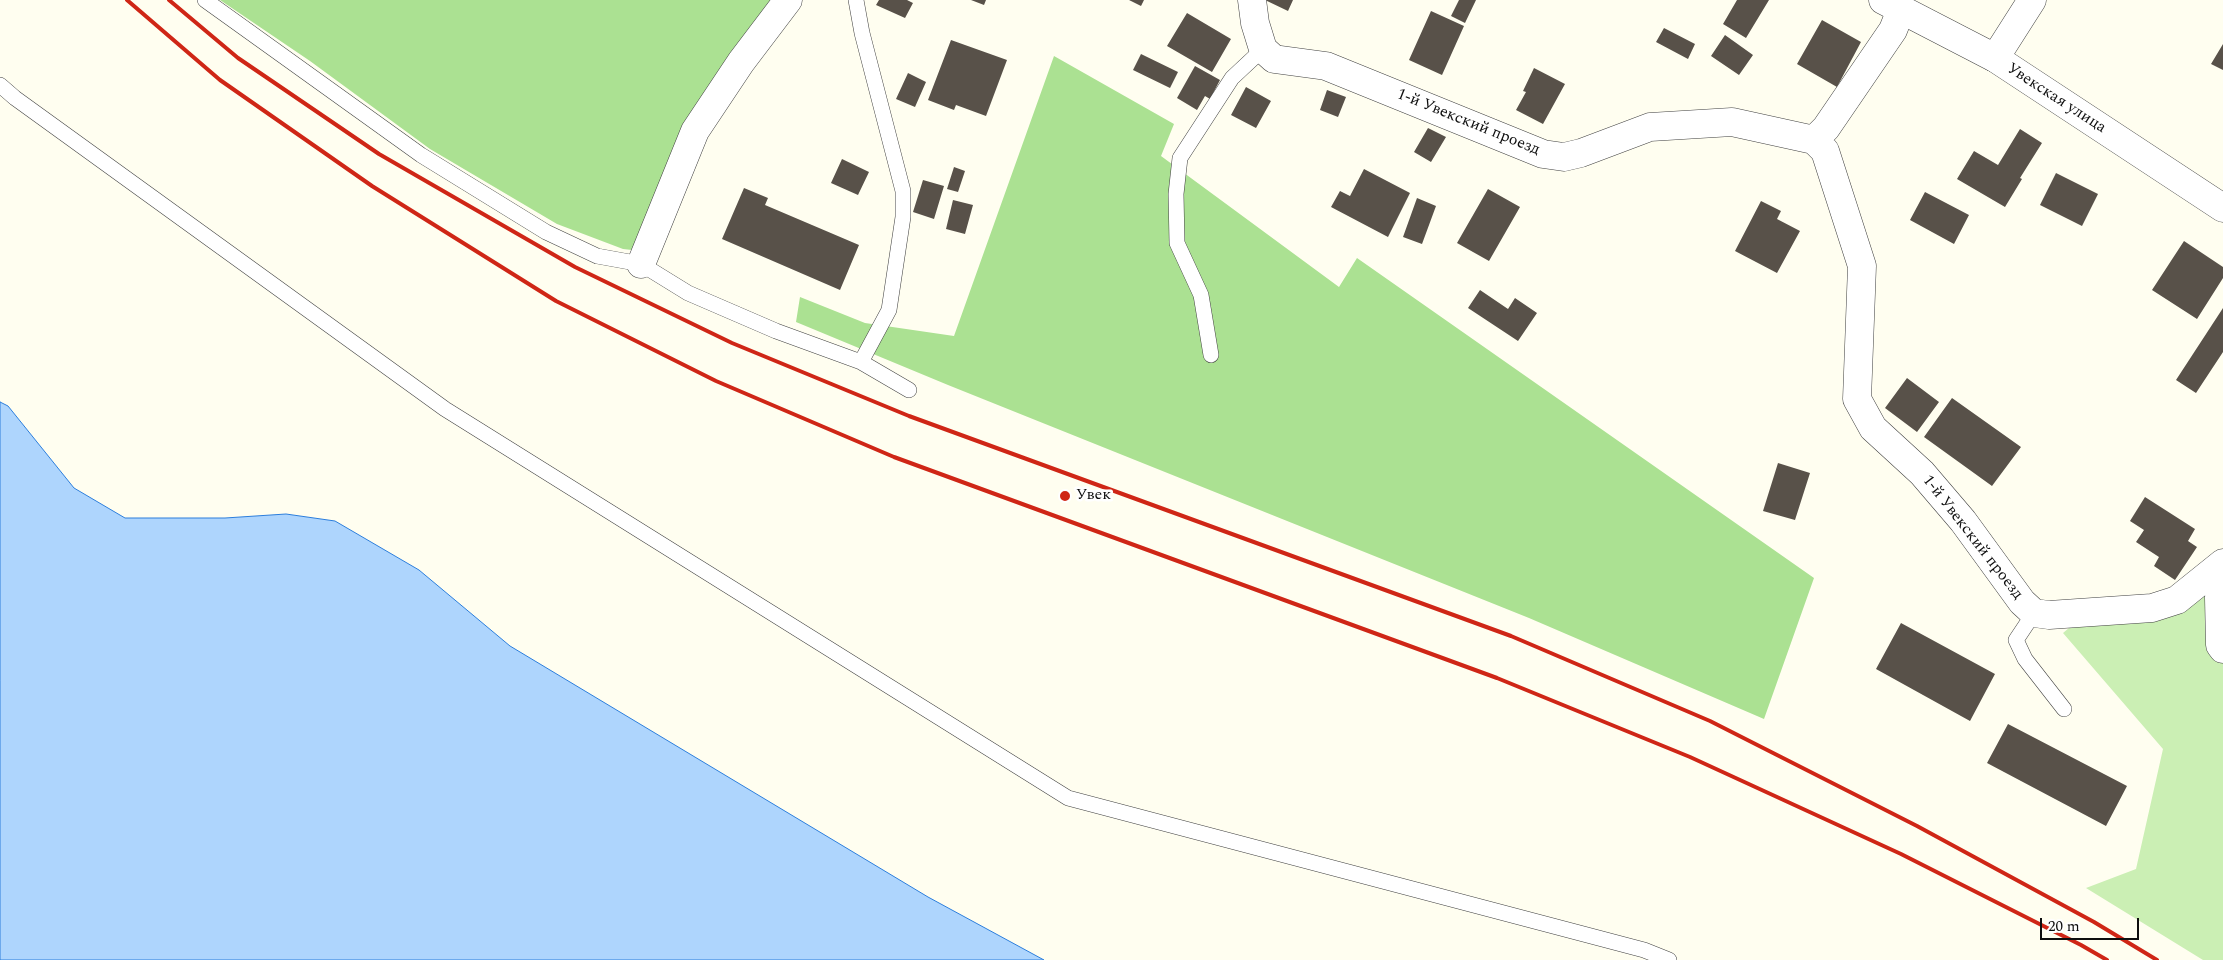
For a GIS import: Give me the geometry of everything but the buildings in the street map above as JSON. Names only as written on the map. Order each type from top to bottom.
[{"type":"street","points":[[641,264],[695,131],[741,62],[788,0]]},
{"type":"street","points":[[1252,0],[1254,23],[1263,49]]},
{"type":"street","points":[[1995,58],[2032,0]]},
{"type":"street","points":[[1814,140],[1826,128],[1893,30],[1892,5]]},
{"type":"street","name":"Увекская улица","points":[[1892,5],[1995,58],[2223,208]]},
{"type":"street","name":"1-й Увекский проезд","points":[[1263,49],[1274,59],[1326,66],[1543,154],[1564,157],[1581,153],[1650,126],[1732,122],[1814,140],[1824,152],[1862,266],[1860,363],[1857,399],[1873,428],[1922,473],[1963,521],[2022,602],[2034,614],[2049,615],[2152,608],[2177,600],[2223,563]]},
{"type":"street","points":[[2223,586],[2219,598],[2220,645],[2223,649]]},
{"type":"lane","points":[[205,0],[421,155],[546,232],[597,256],[641,264],[688,293],[776,331],[861,362],[909,390]]},
{"type":"lane","points":[[856,0],[862,34],[903,191],[903,209],[889,310],[861,362]]},
{"type":"lane","points":[[1211,355],[1200,295],[1178,243],[1176,194],[1180,158],[1232,78],[1263,49]]},
{"type":"lane","points":[[0,85],[23,104],[445,409],[1068,798],[1635,948],[1668,960]]},
{"type":"lane","points":[[2034,614],[2016,640],[2025,659],[2064,709]]},
{"type":"green space","points":[[220,0],[794,0],[705,131],[659,253],[623,249],[557,224],[430,149],[310,61]]},
{"type":"green space","points":[[1054,56],[1174,124],[1161,156],[1339,287],[1357,258],[1814,578],[1764,719],[1529,618],[948,385],[796,322],[800,297],[865,323],[954,336]]},
{"type":"green space","points":[[2223,576],[2223,960],[2203,960],[2086,888],[2136,869],[2163,749],[2063,633],[2075,623]]},
{"type":"water","points":[[0,402],[8,406],[74,488],[125,518],[225,518],[286,514],[335,521],[419,570],[510,646],[928,897],[1044,960],[0,960]]},
{"type":"railway","points":[[127,0],[220,80],[372,186],[556,301],[716,381],[894,457],[1497,678],[1690,757],[1901,854],[2107,960]]},
{"type":"railway","points":[[169,0],[238,58],[379,154],[575,267],[732,343],[909,416],[1511,636],[1710,721],[1917,826],[2094,922],[2157,960]]},
{"type":"place","name":"Увек","points":[[1065,496]]}]
